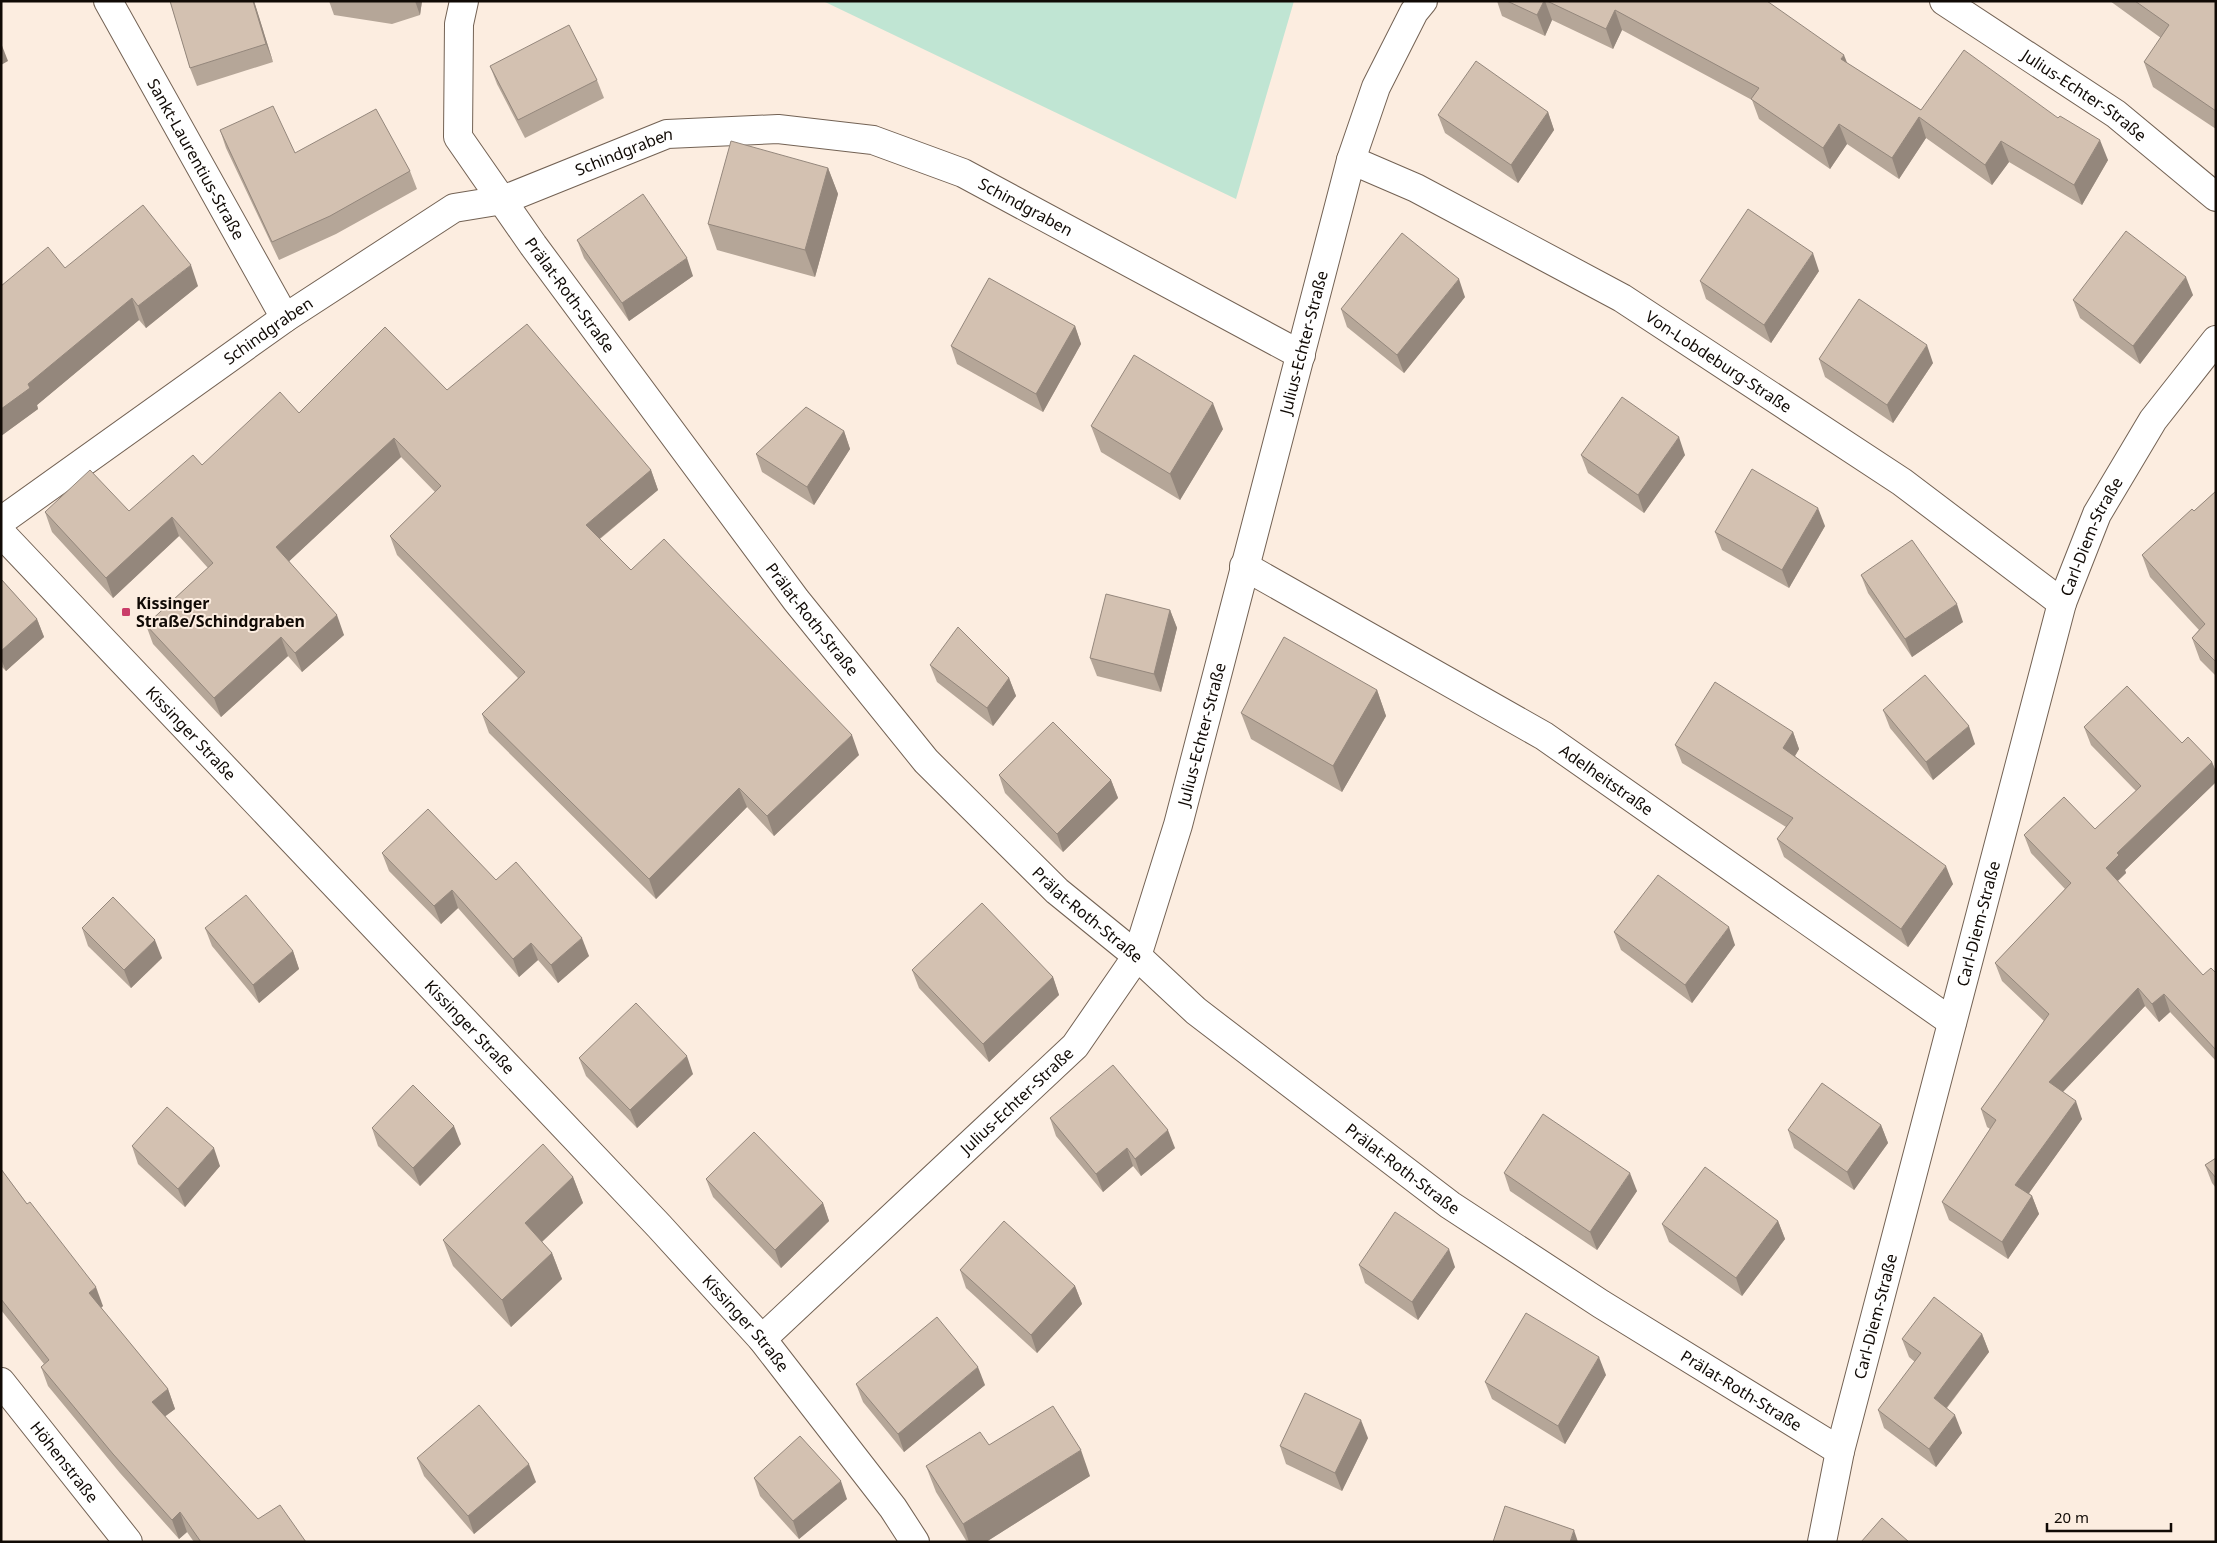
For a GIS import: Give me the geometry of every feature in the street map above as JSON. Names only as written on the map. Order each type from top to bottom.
[{"type":"street","name":"Sankt-Laurentius-Straße","points":[[108,1],[285,318]]},
{"type":"street","name":"Prälat-Roth-Straße","points":[[464,1],[460,24],[458,137],[539,253],[796,600],[926,761],[1057,891],[1137,956],[1196,1011],[1450,1205],[1601,1304],[1840,1451]]},
{"type":"street","name":"Julius-Echter-Straße","points":[[762,1339],[1075,1046],[1137,956],[1178,825],[1350,160],[1376,88],[1414,12],[1423,1]]},
{"type":"street","name":"Julius-Echter-Straße","points":[[1944,1],[2116,114],[2216,197]]},
{"type":"street","name":"Schindgraben","points":[[1,522],[285,318],[454,208],[503,200],[666,134],[778,129],[873,140],[963,173],[1301,355]]},
{"type":"street","name":"Von-Lobdeburg-Straße","points":[[1350,160],[1416,188],[1622,298],[1902,482],[2062,604]]},
{"type":"street","name":"Carl-Diem-Straße","points":[[1822,1542],[1840,1451],[2062,604],[2097,514],[2153,420],[2216,340]]},
{"type":"street","name":"Kissinger Straße","points":[[1,533],[659,1226],[762,1339],[893,1508],[915,1542]]},
{"type":"street","name":"Adelheitstraße","points":[[1244,566],[1544,736],[1952,1022]]},
{"type":"street","name":"Höhenstraße","points":[[1,1382],[128,1542]]},
{"type":"green space","points":[[823,1],[1294,1],[1236,199]]},
{"type":"building","points":[[170,1],[253,1],[266,44],[190,68]]},
{"type":"building","points":[[1507,1],[1544,1],[1537,15]]},
{"type":"building","points":[[1547,1],[1767,1],[1844,55],[1841,59],[1921,110],[1964,50],[2058,118],[2060,116],[2100,140],[2074,185],[2001,141],[1985,165],[1919,117],[1892,158],[1839,124],[1823,148],[1751,99],[1759,88],[1615,10],[1606,29]]},
{"type":"building","points":[[2135,1],[2216,1],[2216,111],[2144,62],[2169,25]]},
{"type":"building","points":[[569,25],[597,80],[518,120],[490,66]]},
{"type":"building","points":[[1476,61],[1548,112],[1511,165],[1438,115]]},
{"type":"building","points":[[273,106],[295,153],[376,109],[410,171],[330,216],[272,242],[220,130]]},
{"type":"building","points":[[731,141],[828,168],[805,250],[708,224]]},
{"type":"building","points":[[643,194],[687,258],[622,303],[577,240]]},
{"type":"building","points":[[143,205],[191,265],[138,306],[132,298],[28,384],[30,388],[1,409],[1,286],[48,247],[65,268]]},
{"type":"building","points":[[1748,209],[1813,253],[1764,325],[1700,281]]},
{"type":"building","points":[[2126,231],[2186,277],[2133,346],[2073,300]]},
{"type":"building","points":[[1402,233],[1459,279],[1397,355],[1341,309]]},
{"type":"building","points":[[989,278],[1075,326],[1036,394],[951,346]]},
{"type":"building","points":[[1859,299],[1927,345],[1887,405],[1819,359]]},
{"type":"building","points":[[527,324],[651,470],[586,525],[631,570],[664,539],[852,735],[767,816],[739,788],[649,879],[482,714],[525,672],[390,536],[441,486],[394,438],[276,547],[337,615],[295,653],[281,637],[214,698],[146,625],[213,563],[172,517],[106,578],[45,512],[90,470],[129,511],[193,455],[202,465],[280,392],[299,413],[385,327],[447,390]]},
{"type":"building","points":[[1134,355],[1213,403],[1170,474],[1091,426]]},
{"type":"building","points":[[1622,397],[1679,437],[1638,495],[1581,455]]},
{"type":"building","points":[[806,407],[844,431],[807,487],[756,454]]},
{"type":"building","points":[[1752,469],[1818,508],[1782,570],[1715,532]]},
{"type":"building","points":[[2216,491],[2216,662],[2192,638],[2205,624],[2142,555],[2192,509],[2194,511]]},
{"type":"building","points":[[1912,540],[1957,604],[1905,639],[1861,575]]},
{"type":"building","points":[[1,579],[37,619],[1,651]]},
{"type":"building","points":[[1106,594],[1170,610],[1154,674],[1090,658]]},
{"type":"building","points":[[958,627],[1009,678],[987,708],[930,665]]},
{"type":"building","points":[[1284,637],[1377,690],[1333,766],[1241,713]]},
{"type":"building","points":[[1925,675],[1969,726],[1926,762],[1883,710]]},
{"type":"building","points":[[1715,682],[1793,732],[1783,748],[1946,866],[1901,929],[1777,839],[1793,818],[1675,745]]},
{"type":"building","points":[[2127,686],[2182,743],[2188,737],[2212,762],[2117,853],[2119,855],[2106,868],[2203,975],[2211,968],[2216,973],[2216,1050],[2164,994],[2152,1004],[2138,988],[2049,1082],[2076,1101],[2015,1185],[2032,1196],[2002,1242],[1942,1202],[1996,1120],[1981,1109],[2049,1014],[1995,963],[2071,883],[2024,835],[2064,797],[2095,829],[2141,786],[2084,727]]},
{"type":"building","points":[[1053,722],[1111,780],[1057,834],[999,775]]},
{"type":"building","points":[[428,809],[496,880],[516,862],[582,938],[551,965],[531,943],[513,959],[452,890],[434,906],[382,853]]},
{"type":"building","points":[[1658,875],[1729,927],[1685,985],[1614,932]]},
{"type":"building","points":[[246,895],[293,951],[253,985],[205,928]]},
{"type":"building","points":[[113,897],[155,940],[124,970],[82,928]]},
{"type":"building","points":[[982,903],[1053,977],[983,1044],[912,970]]},
{"type":"building","points":[[636,1003],[687,1056],[630,1110],[579,1058]]},
{"type":"building","points":[[1113,1065],[1168,1130],[1135,1159],[1127,1148],[1096,1174],[1050,1118]]},
{"type":"building","points":[[1822,1083],[1881,1125],[1847,1172],[1788,1130]]},
{"type":"building","points":[[413,1085],[454,1126],[413,1168],[372,1128]]},
{"type":"building","points":[[167,1107],[214,1148],[178,1189],[132,1146]]},
{"type":"building","points":[[1543,1114],[1630,1173],[1590,1232],[1504,1173]]},
{"type":"building","points":[[754,1132],[823,1203],[775,1250],[706,1179]]},
{"type":"building","points":[[543,1144],[573,1177],[525,1223],[552,1253],[502,1300],[443,1240]]},
{"type":"building","points":[[2216,1158],[2216,1178],[2205,1165]]},
{"type":"building","points":[[1705,1167],[1778,1221],[1736,1278],[1662,1224]]},
{"type":"building","points":[[1,1169],[27,1204],[30,1202],[96,1287],[89,1293],[168,1389],[152,1402],[258,1519],[280,1505],[306,1542],[201,1542],[180,1512],[172,1520],[113,1454],[41,1367],[49,1360],[1,1299]]},
{"type":"building","points":[[1395,1212],[1449,1249],[1412,1302],[1359,1265]]},
{"type":"building","points":[[1004,1221],[1075,1286],[1031,1335],[960,1270]]},
{"type":"building","points":[[1934,1297],[1982,1334],[1934,1398],[1955,1415],[1929,1449],[1878,1410],[1921,1353],[1902,1339]]},
{"type":"building","points":[[1526,1313],[1599,1357],[1558,1426],[1485,1382]]},
{"type":"building","points":[[937,1317],[978,1367],[898,1434],[856,1384]]},
{"type":"building","points":[[1305,1393],[1361,1420],[1335,1473],[1280,1446]]},
{"type":"building","points":[[479,1405],[529,1464],[468,1516],[417,1458]]},
{"type":"building","points":[[1053,1406],[1081,1450],[963,1524],[926,1466],[980,1432],[989,1445]]},
{"type":"building","points":[[800,1436],[841,1481],[793,1521],[754,1478]]},
{"type":"building","points":[[1505,1506],[1574,1530],[1570,1542],[1493,1542]]},
{"type":"building","points":[[1882,1518],[1909,1542],[1861,1542]]},
{"type":"place","name":"Kissinger Straße/Schindgraben","points":[[126,612]]}]
